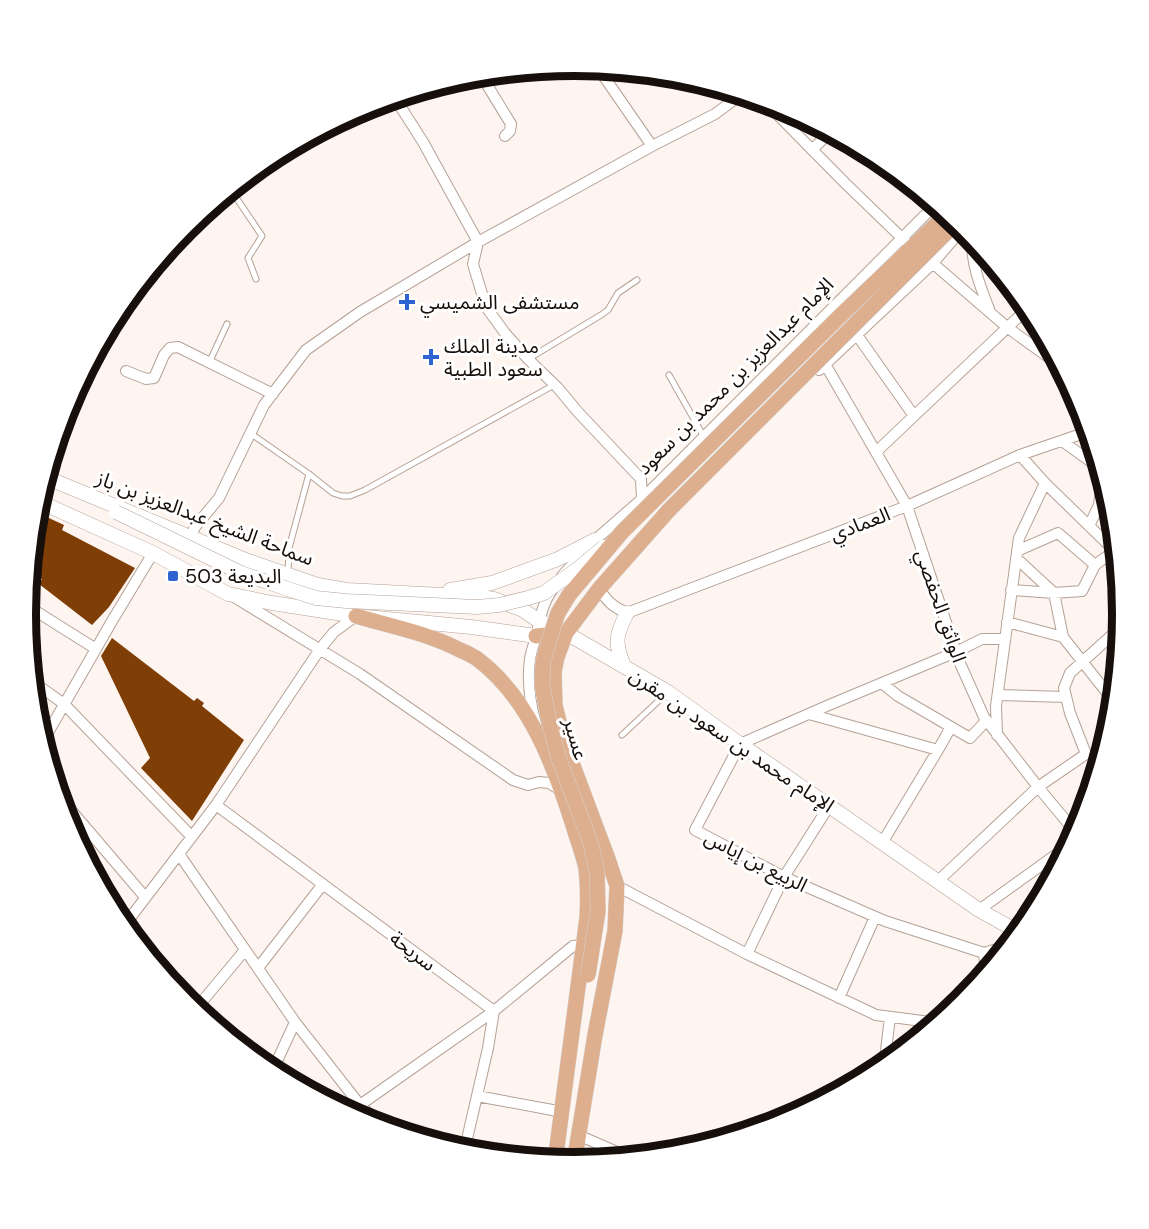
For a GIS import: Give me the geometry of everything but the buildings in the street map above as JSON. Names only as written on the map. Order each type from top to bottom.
[{"type":"main road","name":"الإمام عبدالعزيز بن محمد بن سعود","points":[[622,532],[841,315],[941,220]]},
{"type":"main road","points":[[576,1153],[615,931],[616,886],[563,739],[555,705],[554,672],[566,633],[599,589],[669,510],[950,229]]},
{"type":"main road","name":"عسير","points":[[573,1035],[588,975],[598,911],[597,871],[590,841],[559,759],[550,726],[542,686],[543,662],[558,613],[569,595],[622,532]]},
{"type":"main road","points":[[356,616],[422,634],[447,643],[475,658],[503,683],[530,720],[562,791],[586,866],[588,918],[557,1153]]},
{"type":"main road","points":[[538,628],[566,633]]},
{"type":"street","points":[[604,77],[652,146]]},
{"type":"street","points":[[486,84],[511,124],[510,131],[505,135]]},
{"type":"street","points":[[190,538],[195,527],[219,498],[264,405],[306,350],[360,312],[478,242],[652,146],[716,114],[734,100]]},
{"type":"street","points":[[399,106],[423,142],[478,242],[473,264],[486,307],[528,359],[641,479],[642,499]]},
{"type":"street","points":[[779,116],[902,237],[1008,328],[1047,356]]},
{"type":"street","points":[[812,150],[824,138]]},
{"type":"street","name":"الإمام عبدالعزيز بن محمد بن سعود","points":[[562,576],[595,540],[642,499],[930,210]]},
{"type":"street","points":[[624,666],[617,650],[617,643],[627,613],[614,607],[599,589],[825,364],[933,264],[957,236]]},
{"type":"street","points":[[972,252],[976,273],[991,312]]},
{"type":"street","points":[[876,452],[1022,314]]},
{"type":"street","points":[[861,331],[914,416]]},
{"type":"street","points":[[126,371],[146,379],[154,378],[164,355],[170,348],[177,347],[273,394]]},
{"type":"street","name":"الواثق الحفصي","points":[[825,364],[907,506],[956,652],[986,721],[1070,825]]},
{"type":"street","name":"العمادي","points":[[627,613],[907,506],[1020,455],[1082,435]]},
{"type":"street","points":[[1062,441],[1091,462]]},
{"type":"street","points":[[1020,455],[1045,483],[1108,544]]},
{"type":"street","name":"سماحة الشيخ عبدالعزيز بن باز","points":[[53,481],[190,538],[318,585],[347,590],[424,593]]},
{"type":"street","points":[[52,482],[241,573],[316,598],[346,601],[459,607],[499,606],[544,593],[622,532]]},
{"type":"street","points":[[997,735],[996,706],[1019,538],[1045,483]]},
{"type":"street","points":[[1089,526],[1099,505],[1100,497]]},
{"type":"street","points":[[47,505],[153,553],[228,594],[320,649],[513,780],[528,785],[539,782],[549,783],[562,791]]},
{"type":"street","points":[[1016,555],[1058,533],[1095,566]]},
{"type":"street","points":[[424,593],[492,583],[558,559],[595,540]]},
{"type":"street","points":[[49,731],[153,553]]},
{"type":"street","points":[[1016,555],[1054,593],[1063,637],[1107,693]]},
{"type":"street","points":[[1011,590],[1054,593],[1082,591],[1095,566],[1109,556]]},
{"type":"street","name":"عسير","points":[[542,745],[530,694],[528,674],[530,657],[549,593],[562,576]]},
{"type":"street","points":[[424,593],[494,599],[523,610],[538,628]]},
{"type":"street","points":[[228,594],[356,616],[471,627],[538,628]]},
{"type":"street","points":[[36,611],[96,649]]},
{"type":"street","points":[[130,918],[216,805],[320,649],[334,632],[356,616]]},
{"type":"street","points":[[1007,622],[1063,637]]},
{"type":"street","name":"الإمام محمد بن سعود بن مقرن","points":[[566,633],[668,692],[979,910],[1012,928]]},
{"type":"street","points":[[938,881],[1038,787],[1086,754],[1070,713],[1064,688],[1070,673],[1112,635]]},
{"type":"street","points":[[740,744],[982,639],[1005,639]]},
{"type":"street","points":[[882,683],[898,696],[970,738],[986,721]]},
{"type":"street","points":[[41,688],[64,704],[192,837]]},
{"type":"street","points":[[998,695],[1066,697]]},
{"type":"street","points":[[809,714],[939,750]]},
{"type":"street","points":[[882,843],[951,727]]},
{"type":"street","name":"الربيع بن إياس","points":[[740,744],[695,830],[784,877],[875,917],[984,953]]},
{"type":"street","name":"سريحة","points":[[216,805],[494,1011]]},
{"type":"street","points":[[747,954],[784,877],[829,806]]},
{"type":"street","points":[[75,815],[145,897]]},
{"type":"street","points":[[178,854],[295,1022],[367,1111]]},
{"type":"street","points":[[979,910],[1056,854]]},
{"type":"street","points":[[258,968],[323,884]]},
{"type":"street","points":[[616,886],[747,954],[876,1015],[927,1022]]},
{"type":"street","points":[[839,998],[875,917]]},
{"type":"street","points":[[358,1107],[494,1011],[573,946],[584,945]]},
{"type":"street","points":[[985,963],[984,953],[996,949]]},
{"type":"street","points":[[202,1002],[245,950]]},
{"type":"street","points":[[466,1142],[494,1011]]},
{"type":"street","points":[[886,1054],[890,1017]]},
{"type":"street","points":[[276,1063],[295,1022]]},
{"type":"street","points":[[477,1096],[563,1112]]},
{"type":"street","points":[[578,1135],[616,1151]]},
{"type":"lane","points":[[235,197],[262,236],[248,258],[256,279]]},
{"type":"lane","points":[[528,359],[596,319],[608,310],[618,293],[637,280]]},
{"type":"lane","points":[[209,363],[227,324]]},
{"type":"lane","points":[[669,375],[704,437]]},
{"type":"lane","points":[[250,433],[333,493],[342,496],[350,495],[365,490],[554,385]]},
{"type":"lane","points":[[288,575],[289,548],[309,474]]},
{"type":"lane","points":[[622,735],[668,692]]},
{"type":"place","name":"مستشفى الشميسي","points":[[407,302]]},
{"type":"place","name":"مدينة الملك سعود الطبية","points":[[431,357]]},
{"type":"place","name":"البديعة 503","points":[[173,576]]}]
